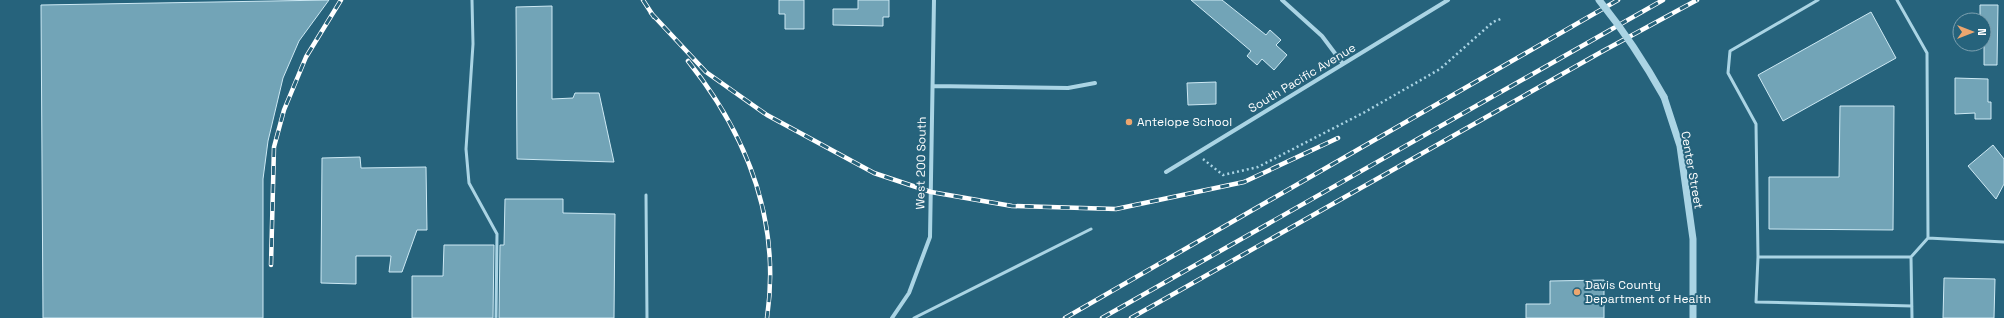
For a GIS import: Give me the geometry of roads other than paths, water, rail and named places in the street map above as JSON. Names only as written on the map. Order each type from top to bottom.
[{"type":"street","name":"West 200 South","points":[[892,318],[908,293],[930,237],[934,0]]},
{"type":"street","points":[[1282,0],[1322,36],[1343,64]]},
{"type":"street","name":"South Pacific Avenue","points":[[1166,172],[1448,0]]},
{"type":"street","name":"Center Street","points":[[1599,0],[1623,30],[1647,67],[1664,98],[1680,146],[1693,238],[1693,318]]},
{"type":"street","points":[[932,86],[1068,88],[1095,83]]},
{"type":"lane","points":[[472,0],[473,44],[466,149],[469,182],[497,234],[496,318]]},
{"type":"lane","points":[[1818,0],[1730,51],[1728,73],[1756,124],[1758,258],[1756,302],[1912,306]]},
{"type":"lane","points":[[1897,0],[1927,53],[1928,238],[1911,257],[1912,318]]},
{"type":"lane","points":[[646,195],[647,318]]},
{"type":"lane","points":[[914,318],[1091,229]]},
{"type":"lane","points":[[1928,238],[2004,242]]},
{"type":"lane","points":[[1758,258],[1911,257]]},
{"type":"railway","points":[[271,265],[274,147],[284,110],[306,57],[341,0]]},
{"type":"railway","points":[[643,0],[654,17]]},
{"type":"railway","points":[[1065,318],[1618,0]]},
{"type":"railway","points":[[1102,318],[1663,0]]},
{"type":"railway","points":[[1131,318],[1603,51],[1697,0]]},
{"type":"railway","points":[[651,13],[706,72],[767,115],[874,173],[931,192],[1012,206],[1116,209],[1244,182],[1338,138]]},
{"type":"railway","points":[[688,61],[728,119],[743,150],[755,181],[764,214],[769,247],[770,282],[767,318]]},
{"type":"place","name":"Antelope School","points":[[1129,122]]},
{"type":"place","name":"Davis County Department of Health","points":[[1577,292]]}]
